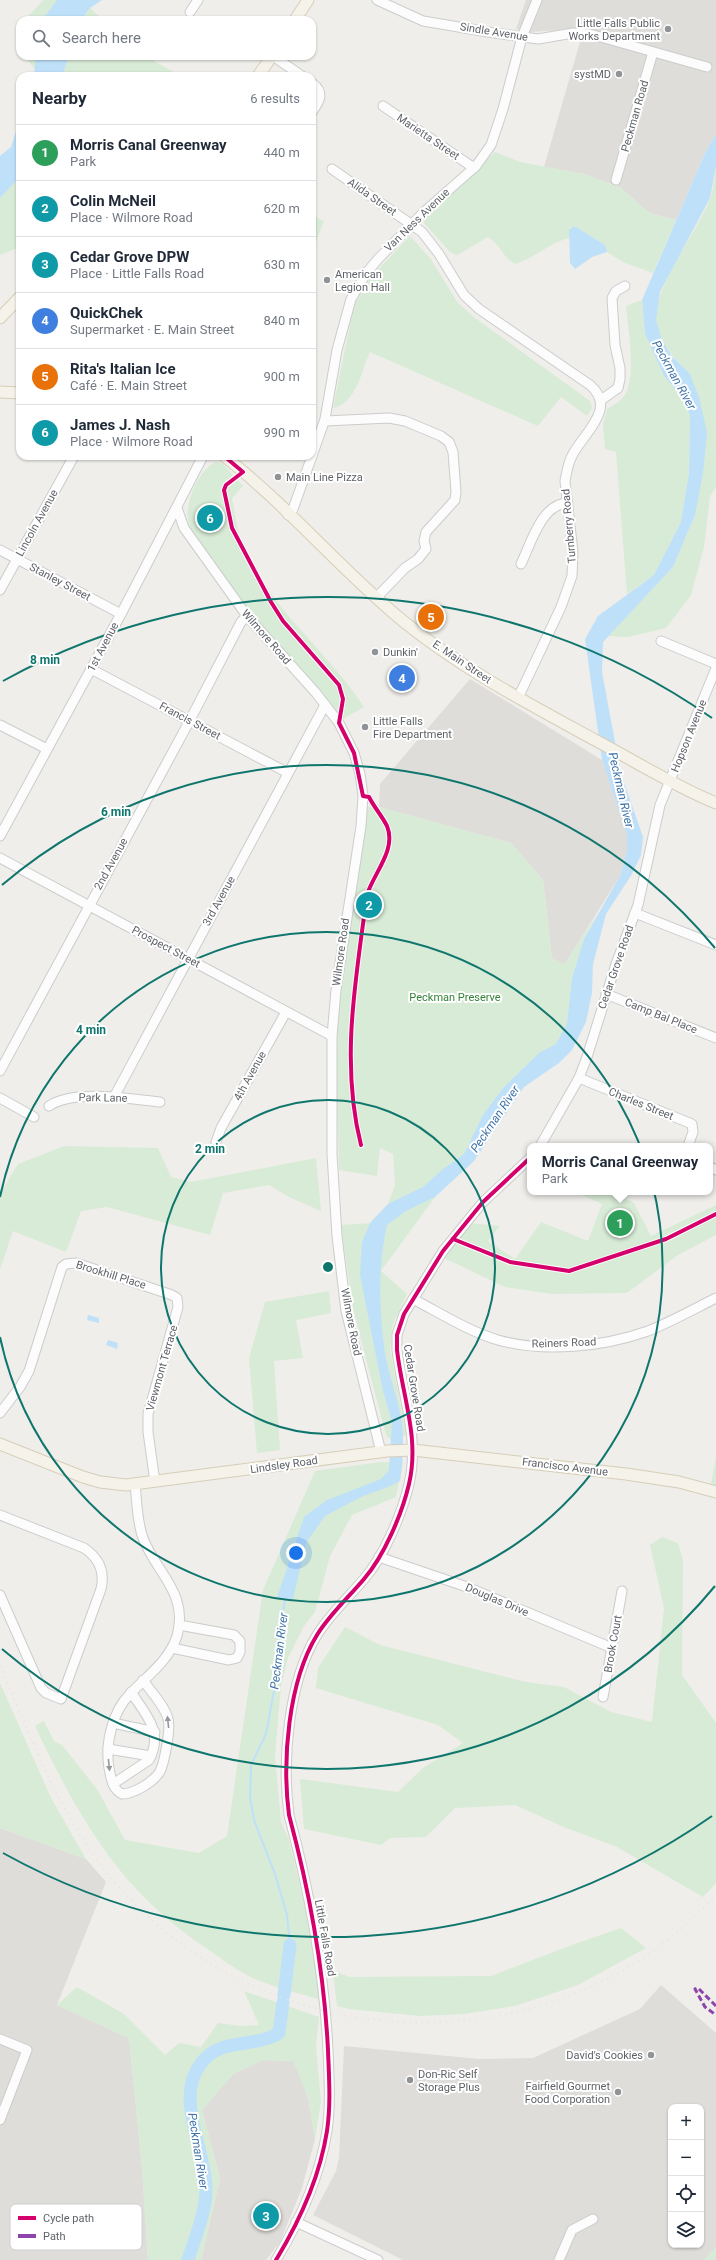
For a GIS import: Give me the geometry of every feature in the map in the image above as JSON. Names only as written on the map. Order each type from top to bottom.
[{"type":"main road","points":[[298,16],[308,0]]},
{"type":"main road","points":[[261,72],[269,60]]},
{"type":"main road","points":[[0,318],[16,301]]},
{"type":"main road","points":[[0,392],[16,393]]},
{"type":"main road","name":"E. Main Street","points":[[228,460],[288,514],[376,598],[404,622],[459,662],[518,698],[625,757],[716,803]]},
{"type":"main road","name":"Lindsley Road","points":[[0,1444],[92,1480],[109,1484],[155,1482],[384,1452],[411,1450]]},
{"type":"main road","name":"Francisco Avenue","points":[[411,1450],[626,1474],[679,1482],[716,1492]]},
{"type":"street","points":[[190,12],[198,0]]},
{"type":"street","name":"Sindle Avenue","points":[[378,0],[423,20],[522,37],[538,38],[582,33],[706,67]]},
{"type":"street","name":"Van Ness Avenue","points":[[316,445],[325,421],[337,350],[351,299],[367,272],[411,224],[474,168],[484,156],[494,137],[522,37],[537,0]]},
{"type":"street","name":"Peckman Road","points":[[616,180],[653,52]]},
{"type":"street","points":[[278,60],[296,72]]},
{"type":"street","points":[[316,86],[319,88],[321,95],[320,102],[316,107]]},
{"type":"street","name":"Marietta Street","points":[[383,106],[474,168]]},
{"type":"street","name":"Alida Street","points":[[332,169],[411,224]]},
{"type":"street","points":[[411,224],[422,232],[439,254],[464,295],[479,309],[597,390],[601,400],[618,388],[620,379],[620,368],[615,345],[612,298],[616,291],[625,286]]},
{"type":"street","name":"Turnberry Road","points":[[518,698],[569,589],[574,552],[565,481],[569,461],[602,410],[601,400]]},
{"type":"street","points":[[325,421],[389,418],[405,421],[441,436],[448,442],[452,452],[456,492],[455,500],[426,532],[424,541],[426,549],[418,559],[405,568],[376,598]]},
{"type":"street","name":"Lincoln Avenue","points":[[0,590],[72,460]]},
{"type":"street","name":"1st Avenue","points":[[0,836],[92,669],[201,460]]},
{"type":"street","name":"Van Ness Avenue","points":[[288,514],[293,509],[311,460]]},
{"type":"street","points":[[521,564],[546,513],[557,504],[568,503]]},
{"type":"street","name":"Wilmore Road","points":[[177,508],[184,528],[247,616],[325,704],[339,724],[354,753],[364,796],[361,826],[336,990],[332,1036],[332,1154],[337,1236],[346,1311],[384,1452]]},
{"type":"street","name":"Stanley Street","points":[[0,550],[121,614]]},
{"type":"street","name":"2nd Avenue","points":[[0,1071],[57,968],[89,905],[190,720],[241,622],[247,616]]},
{"type":"street","points":[[661,641],[716,664]]},
{"type":"street","name":"Hopson Avenue","points":[[671,780],[716,668]]},
{"type":"street","name":"Francis Street","points":[[92,669],[190,720],[288,774]]},
{"type":"street","name":"3rd Avenue","points":[[114,1097],[187,958],[325,704]]},
{"type":"street","points":[[0,725],[47,749]]},
{"type":"street","name":"Cedar Grove Road","points":[[542,1143],[579,1078],[606,994],[644,885],[657,817],[671,780]]},
{"type":"street","name":"Prospect Street","points":[[0,858],[332,1036]]},
{"type":"street","points":[[635,913],[716,945]]},
{"type":"street","name":"Camp Bal Place","points":[[606,994],[716,1038]]},
{"type":"street","name":"4th Avenue","points":[[216,1142],[221,1128],[286,1012]]},
{"type":"street","name":"Charles Street","points":[[579,1078],[692,1124],[694,1127],[689,1143]]},
{"type":"street","name":"Park Lane","points":[[49,1106],[63,1099],[114,1097],[160,1102]]},
{"type":"street","points":[[0,1098],[34,1117]]},
{"type":"street","name":"Cedar Grove Road","points":[[329,1619],[365,1578],[379,1558],[406,1497],[410,1477],[412,1434],[399,1364],[397,1336],[404,1314],[443,1251],[467,1220],[483,1202],[527,1161]]},
{"type":"street","name":"Brookhill Place","points":[[0,1413],[25,1379],[62,1268],[66,1264],[76,1263],[164,1292],[177,1298],[179,1302]]},
{"type":"street","name":"Reiners Road","points":[[413,1299],[496,1339],[522,1345],[563,1346],[604,1342],[647,1331],[716,1298]]},
{"type":"street","name":"Viewmont Terrace","points":[[155,1482],[148,1432],[148,1414],[179,1302]]},
{"type":"street","points":[[135,1484],[143,1537],[174,1591],[178,1604],[179,1624],[172,1648],[164,1661],[144,1680],[132,1692],[123,1704],[113,1723],[108,1748],[109,1765],[115,1789],[122,1794],[132,1793],[156,1777],[161,1769],[169,1722],[166,1713],[144,1680]]},
{"type":"street","points":[[0,1515],[84,1548],[95,1558],[101,1567],[103,1578],[101,1589],[60,1699],[46,1693],[41,1688],[0,1595]]},
{"type":"street","name":"Douglas Drive","points":[[379,1558],[467,1587],[612,1648]]},
{"type":"street","name":"Brook Court","points":[[604,1697],[622,1591]]},
{"type":"street","name":"Little Falls Road","points":[[276,2260],[296,2222],[322,2156],[327,2130],[330,2092],[322,1970],[314,1922],[287,1804],[290,1713],[299,1675],[317,1635],[329,1619]]},
{"type":"street","points":[[172,1648],[229,1660],[237,1658],[240,1652],[240,1641],[234,1635],[179,1624]]},
{"type":"street","points":[[113,1784],[146,1763],[151,1756],[155,1732],[152,1724],[132,1692]]},
{"type":"street","points":[[113,1723],[155,1732]]},
{"type":"street","points":[[108,1748],[151,1756]]},
{"type":"street","points":[[0,2039],[27,2050],[0,2120]]},
{"type":"street","points":[[558,2260],[572,2230],[593,2219]]},
{"type":"street","points":[[296,2222],[378,2260]]},
{"type":"shaded area","points":[[526,0],[716,0],[716,134],[705,153],[676,220],[649,213],[621,188],[584,174],[544,167],[584,28],[531,32],[516,29]]},
{"type":"shaded area","points":[[470,679],[602,760],[619,809],[627,835],[627,850],[621,874],[565,964],[552,959],[543,880],[511,843],[379,807],[380,784]]},
{"type":"shaded area","points":[[0,1828],[86,1859],[106,1882],[57,2005],[129,2038],[142,2167],[148,2260],[0,2260]]},
{"type":"shaded area","points":[[661,1985],[716,2033],[716,2247],[704,2260],[403,2260],[313,2215],[336,2171],[339,2158],[344,2046],[479,2059],[533,2058],[640,2009]]},
{"type":"shaded area","points":[[263,2060],[294,2061],[308,2097],[315,2139],[302,2188],[280,2242],[266,2260],[201,2260],[220,2179],[202,2110],[233,2074]]},
{"type":"green space","points":[[43,0],[57,0],[45,16],[29,16]]},
{"type":"green space","points":[[90,8],[99,16],[84,16]]},
{"type":"green space","points":[[28,60],[36,60],[36,71]]},
{"type":"green space","points":[[68,60],[152,60],[174,72],[63,72]]},
{"type":"green space","points":[[495,152],[520,162],[584,174],[621,188],[649,213],[676,220],[653,273],[623,262],[607,252],[605,245],[576,227],[571,227],[569,238],[555,243],[515,264],[507,258],[496,243],[488,237],[457,255],[450,252],[424,223],[426,217],[475,173]]},
{"type":"green space","points":[[716,166],[716,487],[710,496],[704,547],[691,595],[666,628],[628,637],[608,636],[673,567],[695,515],[690,374],[669,350],[661,336],[656,321],[656,308],[668,277],[710,199]]},
{"type":"green space","points":[[16,181],[16,249],[0,255],[0,198]]},
{"type":"green space","points":[[316,217],[324,221],[316,242]]},
{"type":"green space","points":[[410,236],[430,258],[458,303],[475,318],[590,401],[592,408],[587,416],[561,397],[538,426],[370,352],[361,377],[353,393],[348,400],[333,408],[354,305],[372,276]]},
{"type":"green space","points":[[642,300],[645,334],[664,376],[676,390],[690,415],[689,473],[681,522],[654,575],[627,594],[616,452],[605,449],[603,424],[607,409],[623,398],[629,384],[631,363],[626,306]]},
{"type":"green space","points":[[216,462],[223,464],[243,486],[232,498],[239,535],[252,564],[281,607],[349,686],[364,707],[341,720],[312,683],[254,617],[199,542],[189,524],[188,508],[190,498],[203,472]]},
{"type":"green space","name":"Peckman Preserve","points":[[367,807],[379,807],[511,843],[543,880],[552,959],[565,964],[599,911],[584,939],[572,978],[567,1023],[556,1044],[544,1051],[502,1089],[487,1110],[464,1154],[443,1169],[435,1197],[381,1271],[407,1294],[393,1324],[390,1350],[406,1434],[402,1438],[391,1440],[386,1435],[353,1309],[341,1225],[370,1223],[388,1204],[395,1185],[393,1154],[380,1148],[377,1176],[339,1170],[336,1061],[340,998]]},
{"type":"green space","points":[[64,1146],[158,1148],[171,1177],[191,1182],[316,1158],[321,1211],[289,1197],[269,1185],[223,1193],[210,1235],[107,1207],[81,1211],[66,1252],[13,1231],[0,1270],[0,1194],[18,1164]]},
{"type":"green space","points":[[582,1195],[620,1195],[634,1203],[651,1236],[716,1205],[716,1235],[678,1255],[627,1293],[552,1294],[505,1287],[442,1257],[469,1223],[500,1226],[488,1241],[515,1259],[541,1222],[588,1241],[602,1204]]},
{"type":"green space","points":[[329,1291],[331,1313],[296,1320],[303,1358],[274,1361],[280,1450],[257,1453],[249,1358],[265,1302]]},
{"type":"green space","points":[[716,1458],[716,1486],[711,1484]]},
{"type":"green space","points":[[381,1462],[403,1463],[396,1497],[352,1515],[330,1556],[315,1612],[304,1626],[288,1658],[281,1686],[275,1756],[281,1822],[289,1840],[304,1903],[321,2000],[271,1985],[242,1972],[175,1926],[149,1902],[125,1877],[104,1850],[68,1791],[35,1726],[44,1721],[54,1741],[62,1745],[97,1789],[125,1840],[199,1853],[227,1836],[263,1590],[315,1471]]},
{"type":"green space","points":[[662,1537],[678,1543],[683,1561],[682,1675],[716,1723],[716,1883],[703,1897],[617,1847],[566,1828],[515,1805],[455,1808],[426,1837],[390,1838],[381,1845],[304,1829],[300,1779],[398,1792],[423,1768],[463,1743],[438,1725],[316,1688],[318,1668],[345,1627],[380,1645],[526,1682],[564,1687],[611,1712],[652,1722],[664,1608],[650,1545]]},
{"type":"green space","points":[[0,1683],[51,1798],[86,1859],[0,1828]]},
{"type":"green space","points":[[621,1928],[646,1948],[578,1985],[515,2006],[464,2014],[420,2016],[349,2009],[337,2006],[333,1970],[349,1977],[491,1976]]},
{"type":"green space","points":[[77,1987],[124,2014],[165,2055],[179,2043],[201,2047],[218,2023],[241,2026],[259,2025],[244,1991],[319,2017],[316,2046],[321,2102],[315,2139],[308,2097],[293,2061],[263,2060],[233,2074],[202,2110],[220,2179],[201,2260],[148,2260],[142,2167],[129,2038],[57,2005]]},
{"type":"green space","points":[[716,2247],[716,2260],[704,2260]]},
{"type":"water","points":[[57,0],[102,0],[90,8],[84,16],[45,16]]},
{"type":"water","points":[[36,60],[68,60],[63,72],[34,72]]},
{"type":"water","points":[[16,131],[16,181],[0,198],[0,156],[11,147]]},
{"type":"water","points":[[716,134],[716,166],[710,198],[660,292],[656,320],[662,340],[672,356],[690,374],[699,397],[707,433],[703,473],[695,515],[673,567],[603,642],[602,672],[621,774],[643,837],[641,855],[632,874],[606,914],[593,964],[592,993],[586,1022],[572,1050],[559,1063],[524,1087],[474,1161],[435,1197],[406,1211],[387,1225],[381,1270],[381,1316],[385,1356],[402,1423],[403,1452],[400,1481],[363,1496],[325,1516],[306,1543],[293,1599],[277,1598],[304,1517],[327,1500],[381,1479],[389,1470],[392,1422],[383,1391],[360,1275],[362,1242],[370,1223],[388,1204],[423,1187],[443,1169],[464,1154],[483,1115],[503,1088],[539,1053],[556,1044],[567,1023],[572,978],[584,939],[621,874],[627,850],[627,835],[602,760],[585,639],[598,616],[654,575],[681,522],[689,473],[690,415],[676,390],[664,376],[645,334],[642,300],[705,153]]},
{"type":"water","points":[[572,227],[576,227],[605,245],[607,252],[592,257],[575,269],[570,263],[569,231]]},
{"type":"water","points":[[88,1315],[99,1318],[99,1323],[87,1320]]},
{"type":"water","points":[[108,1340],[118,1343],[117,1349],[106,1345]]},
{"type":"waterway","name":"Peckman River","points":[[286,1596],[280,1625],[276,1680],[266,1734],[251,1765],[250,1797],[254,1820],[275,1874],[287,1915],[290,1945]]},
{"type":"waterway","name":"Peckman River","points":[[284,1995],[290,1945]]},
{"type":"waterway","name":"Peckman River","points":[[188,2260],[200,2225],[206,2198],[204,2173],[192,2120],[190,2102],[191,2085],[197,2070],[208,2056],[216,2051],[224,2047],[261,2040],[279,2033],[283,2002]]},
{"type":"railway","points":[[0,1666],[60,1799],[89,1849],[106,1872],[157,1925],[216,1967],[280,1997],[348,2016],[418,2023],[489,2017],[559,1999],[626,1969],[662,1945],[716,1896]]},
{"type":"marked path","points":[[716,2006],[698,1988],[695,1989],[705,2007],[716,2015]]},
{"type":"cycle path","points":[[229,460],[243,472],[226,485],[224,490],[232,528],[271,602],[283,621],[339,685],[343,699],[339,723],[354,753],[363,796],[369,797],[387,826],[389,835],[387,853],[367,895],[358,957],[352,1020],[352,1083],[355,1114],[361,1145]]},
{"type":"cycle path","points":[[276,2260],[293,2230],[314,2182],[324,2148],[329,2101],[326,2020],[315,1931],[310,1902],[289,1815],[287,1794],[287,1747],[299,1675],[307,1654],[322,1627],[364,1579],[378,1559],[397,1521],[406,1496],[412,1467],[411,1433],[397,1350],[397,1335],[404,1314],[443,1251],[483,1202],[527,1161]]},
{"type":"cycle path","points":[[453,1239],[510,1262],[569,1271],[666,1239],[716,1214]]},
{"type":"place","name":"Little Falls Public Works Department","points":[[668,29]]},
{"type":"place","name":"systMD","points":[[619,74]]},
{"type":"place","name":"American Legion Hall","points":[[327,280]]},
{"type":"place","name":"Main Line Pizza","points":[[278,477]]},
{"type":"place","name":"James J. Nash","points":[[210,518]]},
{"type":"place","name":"Rita's Italian Ice","points":[[431,617]]},
{"type":"place","name":"Dunkin'","points":[[375,652]]},
{"type":"place","name":"QuickChek","points":[[402,678]]},
{"type":"place","name":"Little Falls Fire Department","points":[[365,727]]},
{"type":"place","name":"Colin McNeil","points":[[369,905]]},
{"type":"place","name":"Morris Canal Greenway","points":[[620,1223]]},
{"type":"place","name":"David's Cookies","points":[[651,2055]]},
{"type":"place","name":"Don-Ric Self Storage Plus","points":[[410,2080]]},
{"type":"place","name":"Fairfield Gourmet Food Corporation","points":[[618,2092]]},
{"type":"place","name":"Cedar Grove DPW","points":[[266,2216]]}]
